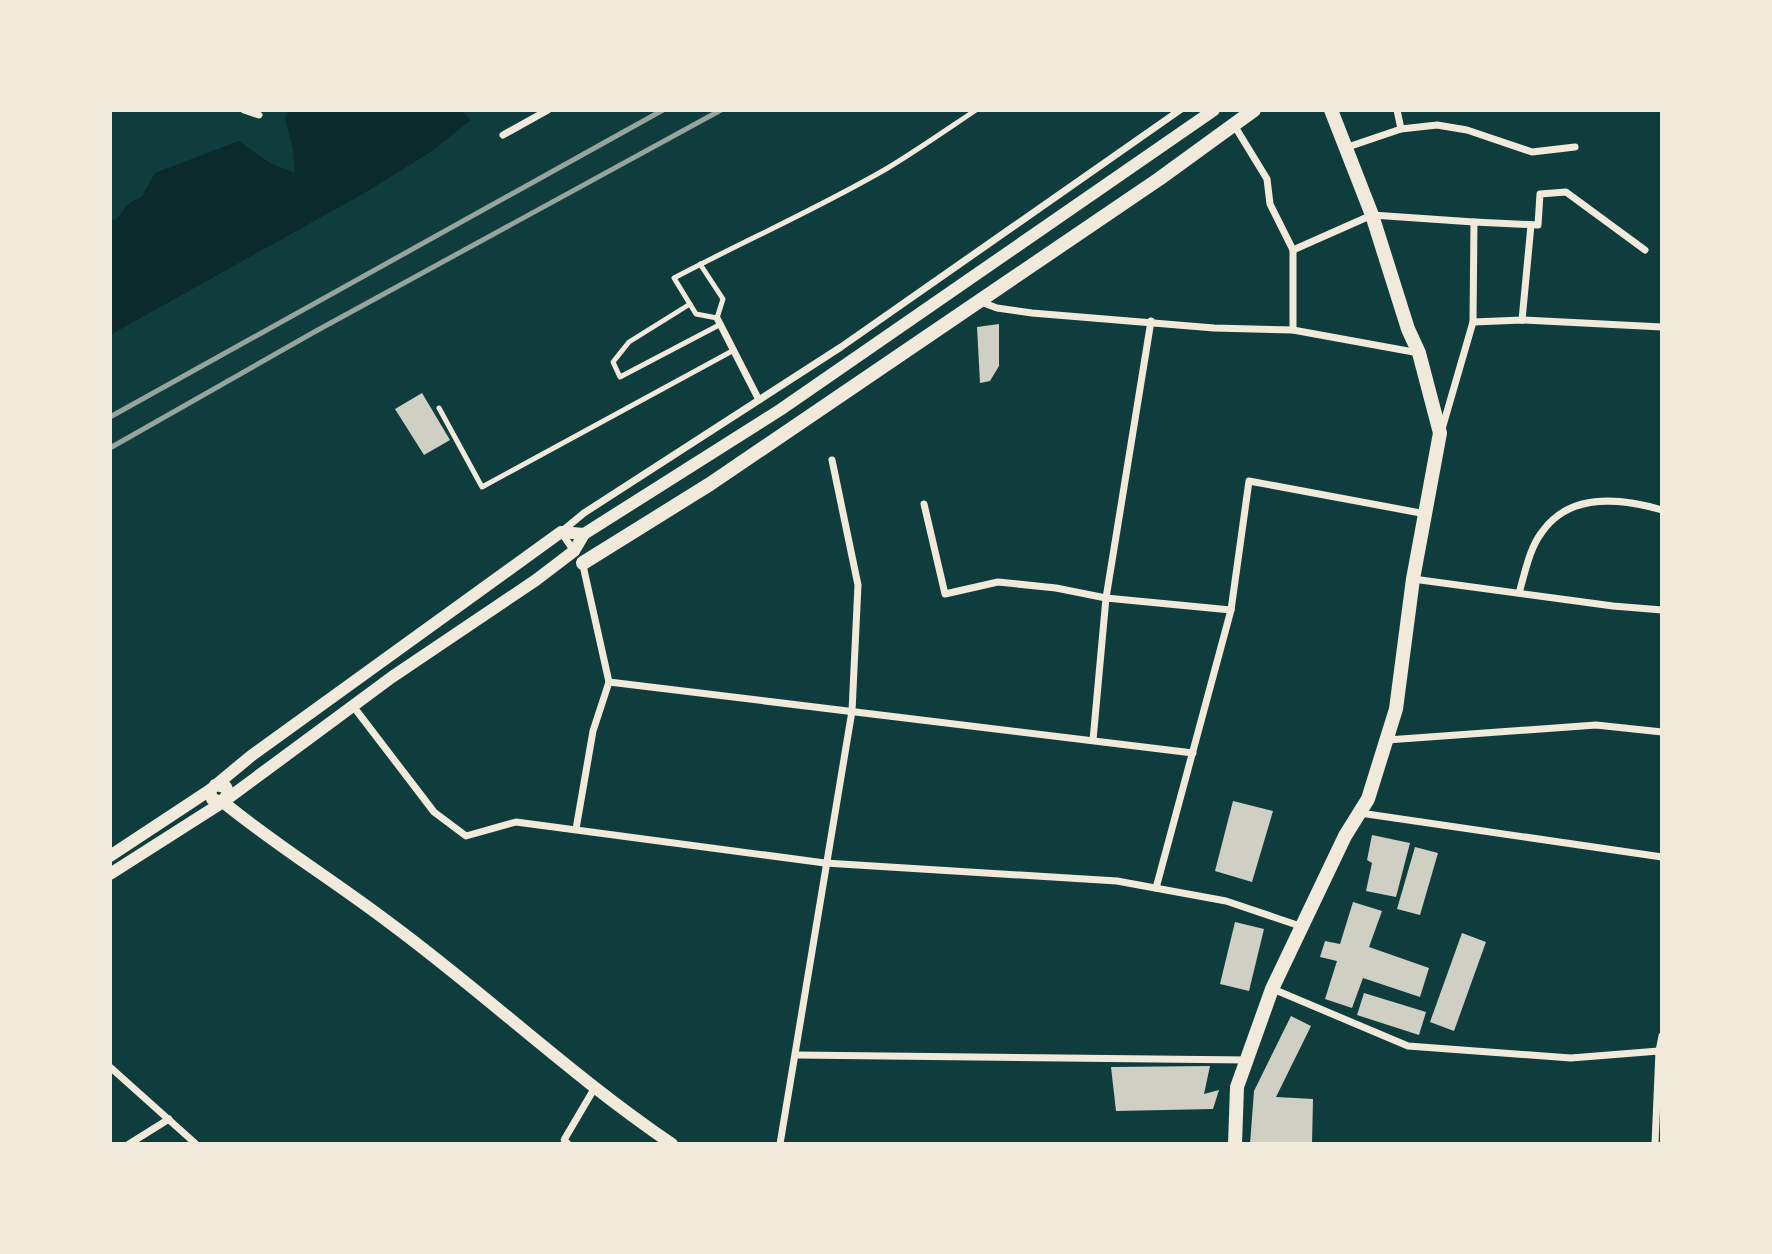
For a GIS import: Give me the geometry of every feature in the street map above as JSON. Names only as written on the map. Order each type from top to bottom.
[{"type":"main road","points":[[579,557],[710,484],[1159,178],[1254,110]]},
{"type":"main road","points":[[1235,1144],[1237,1087],[1272,989],[1304,928],[1345,836],[1368,799],[1396,709],[1413,579],[1427,515],[1440,433],[1419,353],[1408,329],[1371,215],[1331,110]]},
{"type":"street","points":[[244,110],[259,115]]},
{"type":"street","points":[[503,135],[548,110]]},
{"type":"street","points":[[110,856],[213,788],[369,669],[584,513],[841,346],[1180,110]]},
{"type":"street","points":[[561,532],[584,534],[780,410],[1214,110]]},
{"type":"street","points":[[1397,110],[1401,130]]},
{"type":"street","points":[[1234,124],[1267,179],[1269,204],[1293,250],[1293,330]]},
{"type":"street","points":[[1344,148],[1401,130],[1437,125],[1467,130],[1532,152],[1575,147]]},
{"type":"street","points":[[1293,250],[1371,215],[1538,225],[1540,194],[1566,192],[1645,250]]},
{"type":"street","points":[[1440,433],[1473,322],[1474,222]]},
{"type":"street","points":[[1522,320],[1531,225]]},
{"type":"street","points":[[977,300],[997,308],[1032,313],[1214,328],[1293,330],[1419,353]]},
{"type":"street","points":[[1473,322],[1522,320],[1662,327]]},
{"type":"street","points":[[719,321],[759,400]]},
{"type":"street","points":[[1093,740],[1106,598],[1151,321]]},
{"type":"street","points":[[780,1144],[797,1055],[825,863],[852,711],[858,585],[832,460]]},
{"type":"street","points":[[1156,888],[1231,610],[1249,481],[1427,515]]},
{"type":"street","points":[[1519,593],[1541,532],[1558,515],[1594,499],[1634,502],[1662,510]]},
{"type":"street","points":[[924,504],[945,594],[998,582],[1056,588],[1106,598],[1231,610]]},
{"type":"street","points":[[561,532],[579,557],[609,682],[593,731],[576,829]]},
{"type":"street","points":[[110,874],[223,802],[352,706],[579,557],[584,534]]},
{"type":"street","points":[[1413,579],[1662,610]]},
{"type":"street","points":[[609,682],[1193,753]]},
{"type":"street","points":[[352,706],[434,812],[466,836],[516,822],[825,863],[1116,881],[1226,901],[1304,928]]},
{"type":"street","points":[[1386,740],[1597,725],[1662,732]]},
{"type":"street","points":[[213,788],[221,784],[228,792],[223,802]]},
{"type":"street","points":[[223,802],[257,830],[391,924],[594,1089],[672,1144]]},
{"type":"street","points":[[1360,813],[1662,857]]},
{"type":"street","points":[[1272,989],[1408,1046],[1571,1058],[1660,1051]]},
{"type":"street","points":[[1655,1144],[1662,1036]]},
{"type":"street","points":[[797,1055],[1247,1060]]},
{"type":"street","points":[[110,1067],[196,1144]]},
{"type":"street","points":[[568,1144],[564,1140],[594,1089]]},
{"type":"street","points":[[129,1144],[169,1119]]},
{"type":"lane","points":[[719,321],[696,314],[674,278],[885,170],[976,110]]},
{"type":"lane","points":[[700,264],[723,299],[719,321]]},
{"type":"lane","points":[[690,304],[629,342],[613,362],[620,377],[719,321]]},
{"type":"lane","points":[[439,408],[482,487],[734,350]]},
{"type":"water","points":[[289,110],[461,110],[471,120],[432,151],[368,191],[110,335],[110,220],[117,219],[128,204],[142,196],[155,173],[239,141],[270,163],[295,173],[293,150],[285,118]]},
{"type":"building","points":[[999,324],[999,366],[990,381],[980,383],[977,327]]},
{"type":"building","points":[[422,393],[450,440],[424,455],[395,409]]},
{"type":"building","points":[[1233,801],[1273,811],[1252,882],[1215,871]]},
{"type":"building","points":[[1372,835],[1410,843],[1396,897],[1366,891],[1372,863],[1367,860]]},
{"type":"building","points":[[1415,847],[1438,853],[1420,915],[1397,909]]},
{"type":"building","points":[[1353,902],[1382,911],[1369,947],[1429,968],[1420,997],[1363,978],[1352,1008],[1325,999],[1337,961],[1320,957],[1325,941],[1340,944]]},
{"type":"building","points":[[1235,922],[1264,929],[1249,991],[1220,984]]},
{"type":"building","points":[[1462,933],[1486,942],[1454,1031],[1430,1022]]},
{"type":"building","points":[[1364,993],[1426,1012],[1419,1035],[1357,1015]]},
{"type":"building","points":[[1291,1016],[1311,1026],[1276,1097],[1313,1099],[1312,1144],[1250,1144],[1254,1091]]},
{"type":"building","points":[[1210,1066],[1204,1094],[1219,1090],[1213,1109],[1116,1111],[1111,1067]]},
{"type":"railway","points":[[110,417],[663,110]]},
{"type":"railway","points":[[110,448],[316,331],[721,110]]}]
